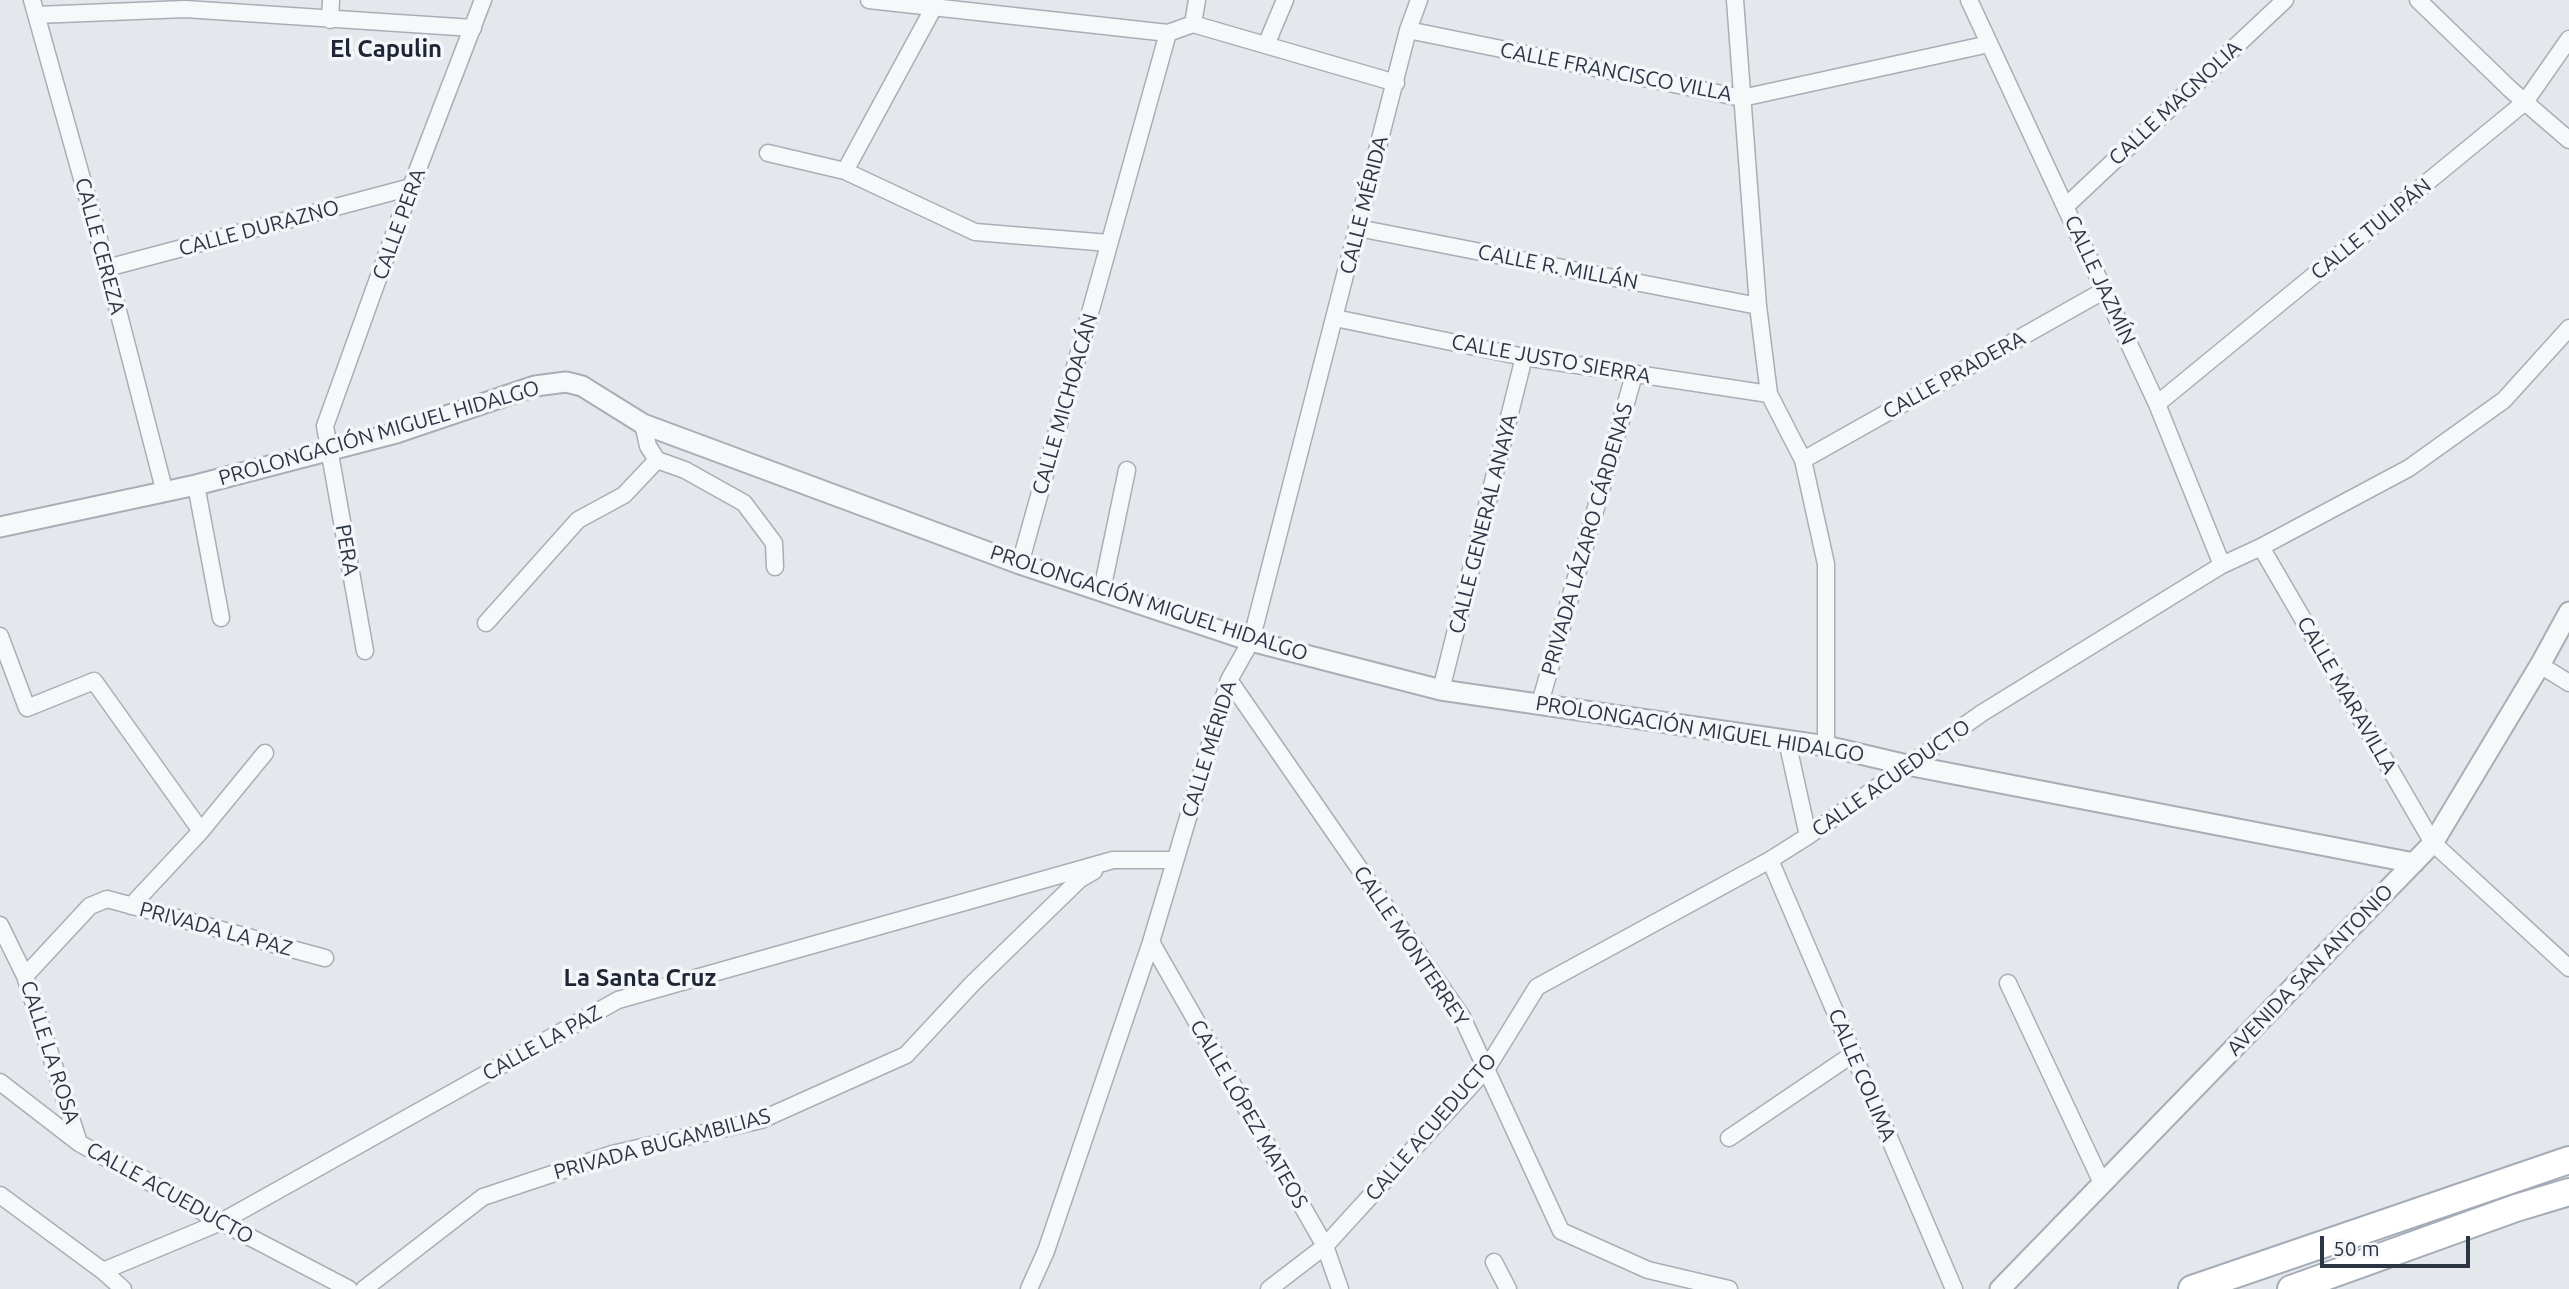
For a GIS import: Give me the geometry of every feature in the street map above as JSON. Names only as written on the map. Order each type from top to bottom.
[{"type":"main road","points":[[2192,1289],[2562,1162],[2566,1193],[2516,1208],[2291,1289]]},
{"type":"street","points":[[330,20],[331,0]]},
{"type":"street","name":"CALLE PERA","points":[[329,450],[325,426],[411,187],[483,0]]},
{"type":"street","points":[[869,0],[1168,33],[1193,24],[1395,83]]},
{"type":"street","points":[[1193,24],[1197,0]]},
{"type":"street","points":[[1266,45],[1285,0]]},
{"type":"street","name":"CALLE MÉRIDA","points":[[1029,1289],[1050,1238],[1152,943],[1229,680],[1251,640],[1408,30],[1419,0]]},
{"type":"street","points":[[1735,0],[1758,306],[1769,394],[1803,460],[1826,564],[1826,746]]},
{"type":"street","name":"CALLE JAZMÍN","points":[[1969,0],[2157,404],[2222,565]]},
{"type":"street","name":"CALLE MAGNOLIA","points":[[2066,206],[2285,0]]},
{"type":"street","points":[[2418,0],[2569,140]]},
{"type":"street","points":[[34,7],[185,5],[330,20],[473,28]]},
{"type":"street","name":"CALLE CEREZA","points":[[34,7],[107,268],[165,493]]},
{"type":"street","points":[[845,171],[934,7]]},
{"type":"street","name":"CALLE FRANCISCO VILLA","points":[[1408,30],[1742,98],[1989,44]]},
{"type":"street","name":"CALLE MICHOACÁN","points":[[1020,564],[1168,33]]},
{"type":"street","name":"CALLE TULIPÁN","points":[[2157,404],[2525,102],[2569,39]]},
{"type":"street","points":[[768,153],[845,171],[975,232],[1109,243]]},
{"type":"street","name":"CALLE DURAZNO","points":[[107,268],[411,187]]},
{"type":"street","name":"CALLE R. MILLÁN","points":[[1358,228],[1758,306]]},
{"type":"street","name":"CALLE PRADERA","points":[[1803,460],[2105,290]]},
{"type":"street","name":"CALLE JUSTO SIERRA","points":[[1335,318],[1524,358],[1769,394]]},
{"type":"street","name":"CALLE ACUEDUCTO","points":[[1269,1289],[1325,1246],[1488,1068],[1537,987],[1770,860],[1982,713],[2222,565],[2261,547],[2420,461],[2504,400],[2569,328]]},
{"type":"street","name":"CALLE GENERAL ANAYA","points":[[1441,690],[1524,358]]},
{"type":"street","name":"PRIVADA LÁZARO CÁRDENAS","points":[[1541,703],[1634,375]]},
{"type":"street","name":"PROLONGACIÓN MIGUEL HIDALGO","points":[[0,527],[165,493],[396,432],[535,386],[566,383],[582,386],[643,424],[1020,564],[1251,640],[1441,690],[1826,746],[1907,765],[2414,863]]},
{"type":"street","points":[[643,424],[648,446],[657,460],[685,470],[744,503],[774,543],[775,567]]},
{"type":"street","name":"PERA","points":[[329,450],[365,651]]},
{"type":"street","points":[[486,623],[578,520],[624,495],[657,460]]},
{"type":"street","points":[[1102,590],[1127,470]]},
{"type":"street","points":[[196,485],[221,618]]},
{"type":"street","name":"CALLE MARAVILLA","points":[[2261,547],[2433,843],[2569,968]]},
{"type":"street","name":"AVENIDA SAN ANTONIO","points":[[2000,1289],[2433,843],[2569,612]]},
{"type":"street","points":[[0,636],[27,708],[94,681],[201,831]]},
{"type":"street","points":[[2540,665],[2569,683]]},
{"type":"street","name":"CALLE MONTERREY","points":[[1229,680],[1462,1017],[1488,1068],[1561,1231],[1648,1270],[1729,1289]]},
{"type":"street","points":[[1787,741],[1808,836]]},
{"type":"street","points":[[131,906],[201,831],[265,753]]},
{"type":"street","name":"CALLE LA PAZ","points":[[103,1271],[221,1222],[618,1000],[1113,860],[1175,860]]},
{"type":"street","name":"PRIVADA BUGAMBILIAS","points":[[364,1289],[483,1197],[612,1154],[761,1120],[906,1055],[972,984],[1080,879],[1113,860]]},
{"type":"street","name":"CALLE COLIMA","points":[[1770,860],[1954,1289]]},
{"type":"street","name":"PRIVADA LA PAZ","points":[[25,976],[90,906],[107,898],[325,958]]},
{"type":"street","name":"CALLE LA ROSA","points":[[0,925],[25,976],[79,1143]]},
{"type":"street","name":"CALLE LÓPEZ MATEOS","points":[[1152,943],[1325,1246],[1340,1289]]},
{"type":"street","points":[[2008,984],[2102,1183]]},
{"type":"street","points":[[1729,1138],[1853,1054]]},
{"type":"street","name":"CALLE ACUEDUCTO","points":[[0,1082],[79,1143],[349,1289]]},
{"type":"street","points":[[0,1195],[103,1271],[122,1289]]},
{"type":"street","points":[[1494,1262],[1508,1289]]},
{"type":"district","name":"El Capulin","points":[[386,49]]},
{"type":"district","name":"La Santa Cruz","points":[[640,978]]}]
